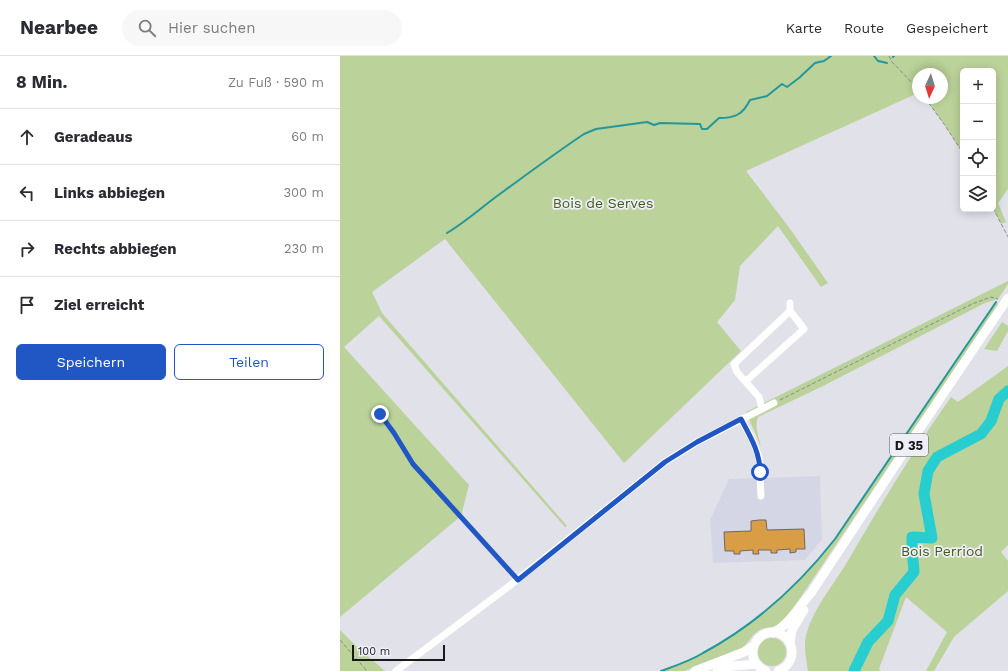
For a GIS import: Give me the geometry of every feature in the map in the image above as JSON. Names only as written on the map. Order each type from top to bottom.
[{"type":"main road","name":"D 35","points":[[774,633],[786,623],[811,593],[1007,299]]},
{"type":"main road","name":"D 35","points":[[790,643],[792,630],[805,608],[811,593]]},
{"type":"main road","points":[[766,671],[756,664],[753,656],[754,646],[757,640],[763,635],[774,633],[782,635],[790,643],[792,652],[790,661],[785,667],[778,671]]},
{"type":"main road","points":[[695,671],[744,652],[754,646]]},
{"type":"main road","points":[[790,661],[793,671]]},
{"type":"main road","points":[[716,671],[733,666],[756,664]]},
{"type":"lane","points":[[746,381],[804,328],[790,311],[790,303]]},
{"type":"lane","points":[[762,409],[759,397],[737,372],[734,364],[790,311]]},
{"type":"lane","points":[[396,671],[518,580],[665,462],[697,442],[774,403]]},
{"type":"lane","points":[[741,419],[752,439],[759,457],[761,496]]},
{"type":"path","points":[[889,56],[892,62],[912,83]]},
{"type":"path","points":[[929,104],[960,148]]},
{"type":"path","points":[[995,212],[1008,237]]},
{"type":"path","points":[[774,403],[972,304],[991,297],[1007,299]]},
{"type":"path","points":[[380,414],[394,433],[413,464],[518,580]]},
{"type":"path","points":[[340,640],[367,671]]},
{"type":"shaded area","points":[[820,476],[822,540],[805,560],[713,563],[710,520],[729,479]]},
{"type":"green space","name":"Bois de Serves","points":[[340,56],[1008,56],[1008,189],[998,203],[1006,222],[1001,224],[995,212],[996,68],[960,68],[960,148],[929,104],[948,104],[948,68],[912,68],[912,96],[746,171],[788,226],[828,283],[821,287],[778,226],[740,266],[735,300],[717,322],[741,351],[624,463],[445,239],[372,292],[382,313],[567,526],[565,527],[379,316],[344,347],[469,485],[461,516],[340,617]]},
{"type":"green space","points":[[1008,281],[1008,284],[998,299],[985,303],[821,387],[758,417],[757,428],[761,447],[746,412]]},
{"type":"green space","points":[[996,302],[998,304],[792,610],[783,621],[779,625],[764,628],[755,633],[740,649],[684,671],[661,671],[698,656],[740,630],[775,603],[821,556],[835,539]]},
{"type":"green space","points":[[1002,322],[1008,326],[1008,331],[997,351],[984,349]]},
{"type":"green space","name":"Bois Perriod","points":[[1008,366],[1008,545],[1001,552],[1008,561],[1008,591],[954,637],[934,671],[926,671],[947,632],[906,597],[879,669],[881,671],[808,671],[805,641],[814,614],[923,438],[951,397],[958,402]]},
{"type":"green space","points":[[340,630],[356,646],[385,671],[340,671]]},
{"type":"green space","points":[[772,638],[782,642],[786,652],[782,662],[772,666],[762,662],[758,652],[762,642]]},
{"type":"building","points":[[766,520],[767,530],[804,529],[805,549],[796,549],[796,552],[790,553],[790,549],[777,550],[777,553],[771,553],[771,550],[758,550],[759,554],[753,554],[753,550],[740,551],[740,554],[734,554],[734,551],[725,551],[724,532],[751,531],[751,521]]},
{"type":"waterway","points":[[447,233],[584,134],[596,129],[647,122],[654,125],[660,123],[700,124],[702,129],[707,129],[719,118],[734,116],[742,112],[750,100],[767,96],[782,84],[787,87],[815,63],[824,61],[831,56]]},
{"type":"waterway","points":[[874,56],[878,61],[887,63]]},
{"type":"waterway","points":[[661,671],[698,656],[740,630],[775,603],[821,556],[835,539],[996,302]]},
{"type":"waterway","points":[[854,671],[868,642],[888,621],[895,595],[914,572],[912,537],[932,538],[924,494],[928,471],[937,457],[981,434],[991,421],[999,399],[1008,391]]},
{"type":"route","points":[[380,414],[394,433],[413,464],[441,493],[518,580],[665,462],[697,442],[741,419],[752,439],[759,457],[760,472]]}]
